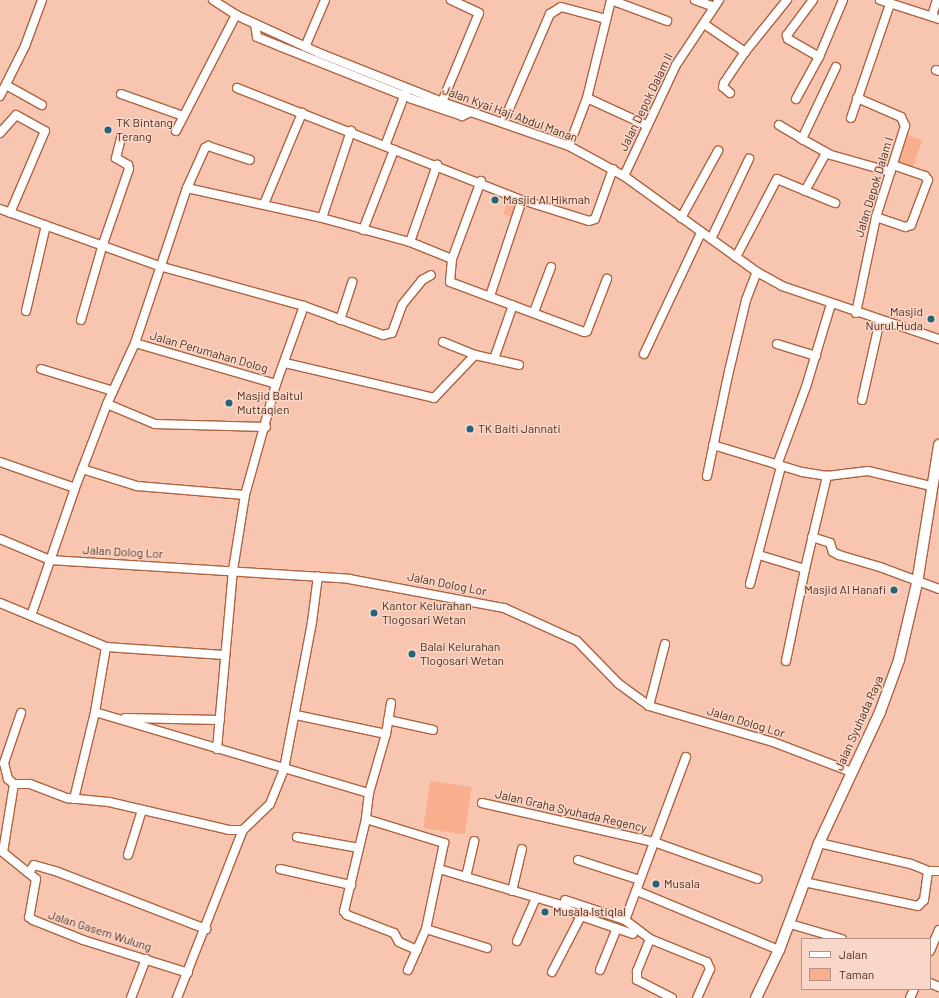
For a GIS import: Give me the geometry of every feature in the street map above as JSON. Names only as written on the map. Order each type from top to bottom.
[{"type":"street","points":[[0,96],[25,46],[42,0]]},
{"type":"street","name":"Jalan Kyai Haji Abdul Manan","points":[[213,0],[236,15],[405,92],[442,102],[569,146],[624,176],[757,272],[799,294],[939,339]]},
{"type":"street","points":[[305,47],[325,0]]},
{"type":"street","points":[[442,102],[480,13],[452,0]]},
{"type":"street","points":[[569,146],[587,98],[611,0],[667,21]]},
{"type":"street","points":[[695,0],[717,3]]},
{"type":"street","points":[[730,93],[723,87],[724,83],[745,52],[787,0]]},
{"type":"street","points":[[813,0],[787,35],[788,40],[819,57]]},
{"type":"street","points":[[796,99],[819,57],[843,0]]},
{"type":"street","points":[[880,0],[936,18],[936,0]]},
{"type":"street","name":"Jalan Depok Dalam II","points":[[624,176],[646,124],[676,65],[717,3]]},
{"type":"street","points":[[851,118],[890,4]]},
{"type":"street","points":[[503,123],[550,14],[561,7],[606,19]]},
{"type":"street","points":[[176,131],[236,15]]},
{"type":"street","points":[[255,24],[257,37],[405,92],[462,116],[471,112]]},
{"type":"street","points":[[704,24],[745,52]]},
{"type":"street","points":[[802,139],[836,68]]},
{"type":"street","points":[[6,85],[42,105]]},
{"type":"street","points":[[237,88],[351,131],[394,150],[481,181],[522,200],[574,218],[592,221],[612,169]]},
{"type":"street","points":[[385,146],[405,92]]},
{"type":"street","points":[[120,94],[183,116]]},
{"type":"street","points":[[587,98],[646,124]]},
{"type":"street","name":"Jalan Depok Dalam I","points":[[856,313],[876,217],[892,169],[905,120],[857,98]]},
{"type":"street","points":[[264,204],[302,113]]},
{"type":"street","points":[[1,132],[16,115],[45,131],[10,213]]},
{"type":"street","points":[[779,125],[826,152],[925,176],[928,180],[911,225],[905,227],[876,217]]},
{"type":"street","points":[[322,218],[351,131]]},
{"type":"street","points":[[81,320],[103,244],[129,169],[128,165],[116,158],[121,138]]},
{"type":"street","points":[[31,616],[82,469],[107,404],[135,343],[159,266],[187,188],[206,147],[250,160]]},
{"type":"street","points":[[363,230],[394,150]]},
{"type":"street","points":[[681,218],[718,151]]},
{"type":"street","points":[[805,191],[826,152]]},
{"type":"street","points":[[711,239],[749,159]]},
{"type":"street","points":[[410,242],[437,165]]},
{"type":"street","points":[[736,257],[777,179],[836,203]]},
{"type":"street","points":[[481,181],[452,259],[448,281],[586,332],[607,280]]},
{"type":"street","points":[[187,188],[322,218],[410,242],[452,259]]},
{"type":"street","points":[[490,296],[522,200]]},
{"type":"street","points":[[0,209],[103,244],[159,266],[304,306],[383,336],[390,335],[402,305],[422,280],[431,275]]},
{"type":"street","points":[[26,311],[46,225]]},
{"type":"street","points":[[644,354],[701,233]]},
{"type":"street","points":[[534,312],[551,267]]},
{"type":"street","points":[[707,476],[746,300],[757,272]]},
{"type":"street","points":[[340,320],[352,282]]},
{"type":"street","points":[[750,584],[779,466],[816,356],[831,304]]},
{"type":"street","points":[[494,359],[514,305]]},
{"type":"street","points":[[217,749],[224,655],[233,570],[245,494],[266,427],[276,384],[285,363],[304,306]]},
{"type":"street","points":[[862,400],[880,320]]},
{"type":"street","points":[[443,342],[475,355],[519,365]]},
{"type":"street","name":"Jalan Perumahan Dolog","points":[[135,343],[276,384]]},
{"type":"street","points":[[777,344],[816,356]]},
{"type":"street","points":[[285,363],[434,398],[475,355]]},
{"type":"street","points":[[41,369],[113,391]]},
{"type":"street","points":[[107,404],[155,424],[266,427]]},
{"type":"street","points":[[713,445],[779,466],[827,476],[868,471],[931,486]]},
{"type":"street","name":"Jalan Syuhada Raya","points":[[756,998],[790,924],[819,843],[880,712],[900,660],[917,583],[931,486],[939,445]]},
{"type":"street","points":[[0,462],[75,488]]},
{"type":"street","points":[[82,469],[137,486],[245,494]]},
{"type":"street","points":[[786,661],[812,537],[827,476]]},
{"type":"street","points":[[812,537],[830,543],[833,552],[839,555],[880,567],[917,583],[939,590]]},
{"type":"street","name":"Jalan Dolog Lor","points":[[0,539],[50,560],[318,576],[365,581],[504,608],[577,641],[619,684],[649,706],[773,742],[851,772]]},
{"type":"street","points":[[758,555],[806,570]]},
{"type":"street","points":[[177,998],[206,929],[243,830],[270,804],[284,769],[296,715],[318,576]]},
{"type":"street","points":[[0,603],[89,642],[106,647],[224,655]]},
{"type":"street","points":[[649,706],[665,644]]},
{"type":"street","points":[[74,799],[95,712],[106,647]]},
{"type":"street","points":[[391,703],[386,734],[368,793],[366,819],[351,885],[344,906],[345,914],[396,934],[397,941],[417,950]]},
{"type":"street","points":[[95,712],[368,793]]},
{"type":"street","points":[[21,713],[4,763],[8,779],[14,784],[30,784],[55,795],[74,799],[109,802],[229,830],[243,830]]},
{"type":"street","points":[[296,715],[386,734]]},
{"type":"street","points":[[117,718],[155,717],[220,720]]},
{"type":"street","points":[[388,720],[434,730]]},
{"type":"street","name":"Jalan Graha Syuhada Regency","points":[[625,920],[686,757]]},
{"type":"street","points":[[14,784],[2,851],[29,873],[34,865],[63,874],[206,929]]},
{"type":"street","name":"Jalan Graha Syuhada Regency","points":[[482,803],[654,842],[758,879]]},
{"type":"street","points":[[128,855],[142,810]]},
{"type":"street","points":[[366,819],[444,842],[426,929],[408,970]]},
{"type":"street","points":[[297,837],[359,848]]},
{"type":"street","points":[[466,877],[474,841]]},
{"type":"street","points":[[819,843],[911,864],[928,871],[939,871]]},
{"type":"street","points":[[512,891],[522,849]]},
{"type":"street","points":[[578,860],[640,880]]},
{"type":"street","points":[[280,869],[351,885]]},
{"type":"street","points":[[439,870],[558,904],[581,916],[633,934]]},
{"type":"street","points":[[804,882],[918,906],[924,900],[928,871]]},
{"type":"street","name":"Jalan Gasem Wulung","points":[[29,873],[37,883],[29,917],[33,920],[83,940],[146,958],[188,973]]},
{"type":"street","points":[[637,891],[779,950]]},
{"type":"street","points":[[516,941],[536,898]]},
{"type":"street","points":[[565,900],[625,920],[650,939],[708,964],[710,971],[697,998]]},
{"type":"street","points":[[552,972],[581,916]]},
{"type":"street","points":[[790,924],[839,938]]},
{"type":"street","points":[[600,970],[617,928]]},
{"type":"street","points":[[426,929],[487,948]]},
{"type":"street","points":[[931,949],[939,930]]},
{"type":"street","points":[[650,939],[636,971],[637,980],[639,984],[672,998]]},
{"type":"street","points":[[131,998],[146,958]]},
{"type":"green space","points":[[907,135],[922,140],[914,167],[898,162]]},
{"type":"green space","points":[[510,196],[523,201],[516,219],[503,214]]},
{"type":"green space","points":[[430,781],[472,787],[465,834],[423,829]]},
{"type":"place","name":"TK Bintang Terang","points":[[108,130]]},
{"type":"place","name":"Masjid Al Hikmah","points":[[495,200]]},
{"type":"place","name":"Masjid Nurul Huda","points":[[931,319]]},
{"type":"place","name":"Masjid Baitul Muttaqien","points":[[229,403]]},
{"type":"place","name":"TK Baiti Jannati","points":[[470,429]]},
{"type":"place","name":"Masjid Al Hanafi","points":[[894,590]]},
{"type":"place","name":"Kantor Kelurahan Tlogosari Wetan","points":[[374,613]]},
{"type":"place","name":"Balai Kelurahan Tlogosari Wetan","points":[[412,654]]},
{"type":"place","name":"Musala","points":[[656,884]]},
{"type":"place","name":"Musala Istiqlal","points":[[545,912]]}]
